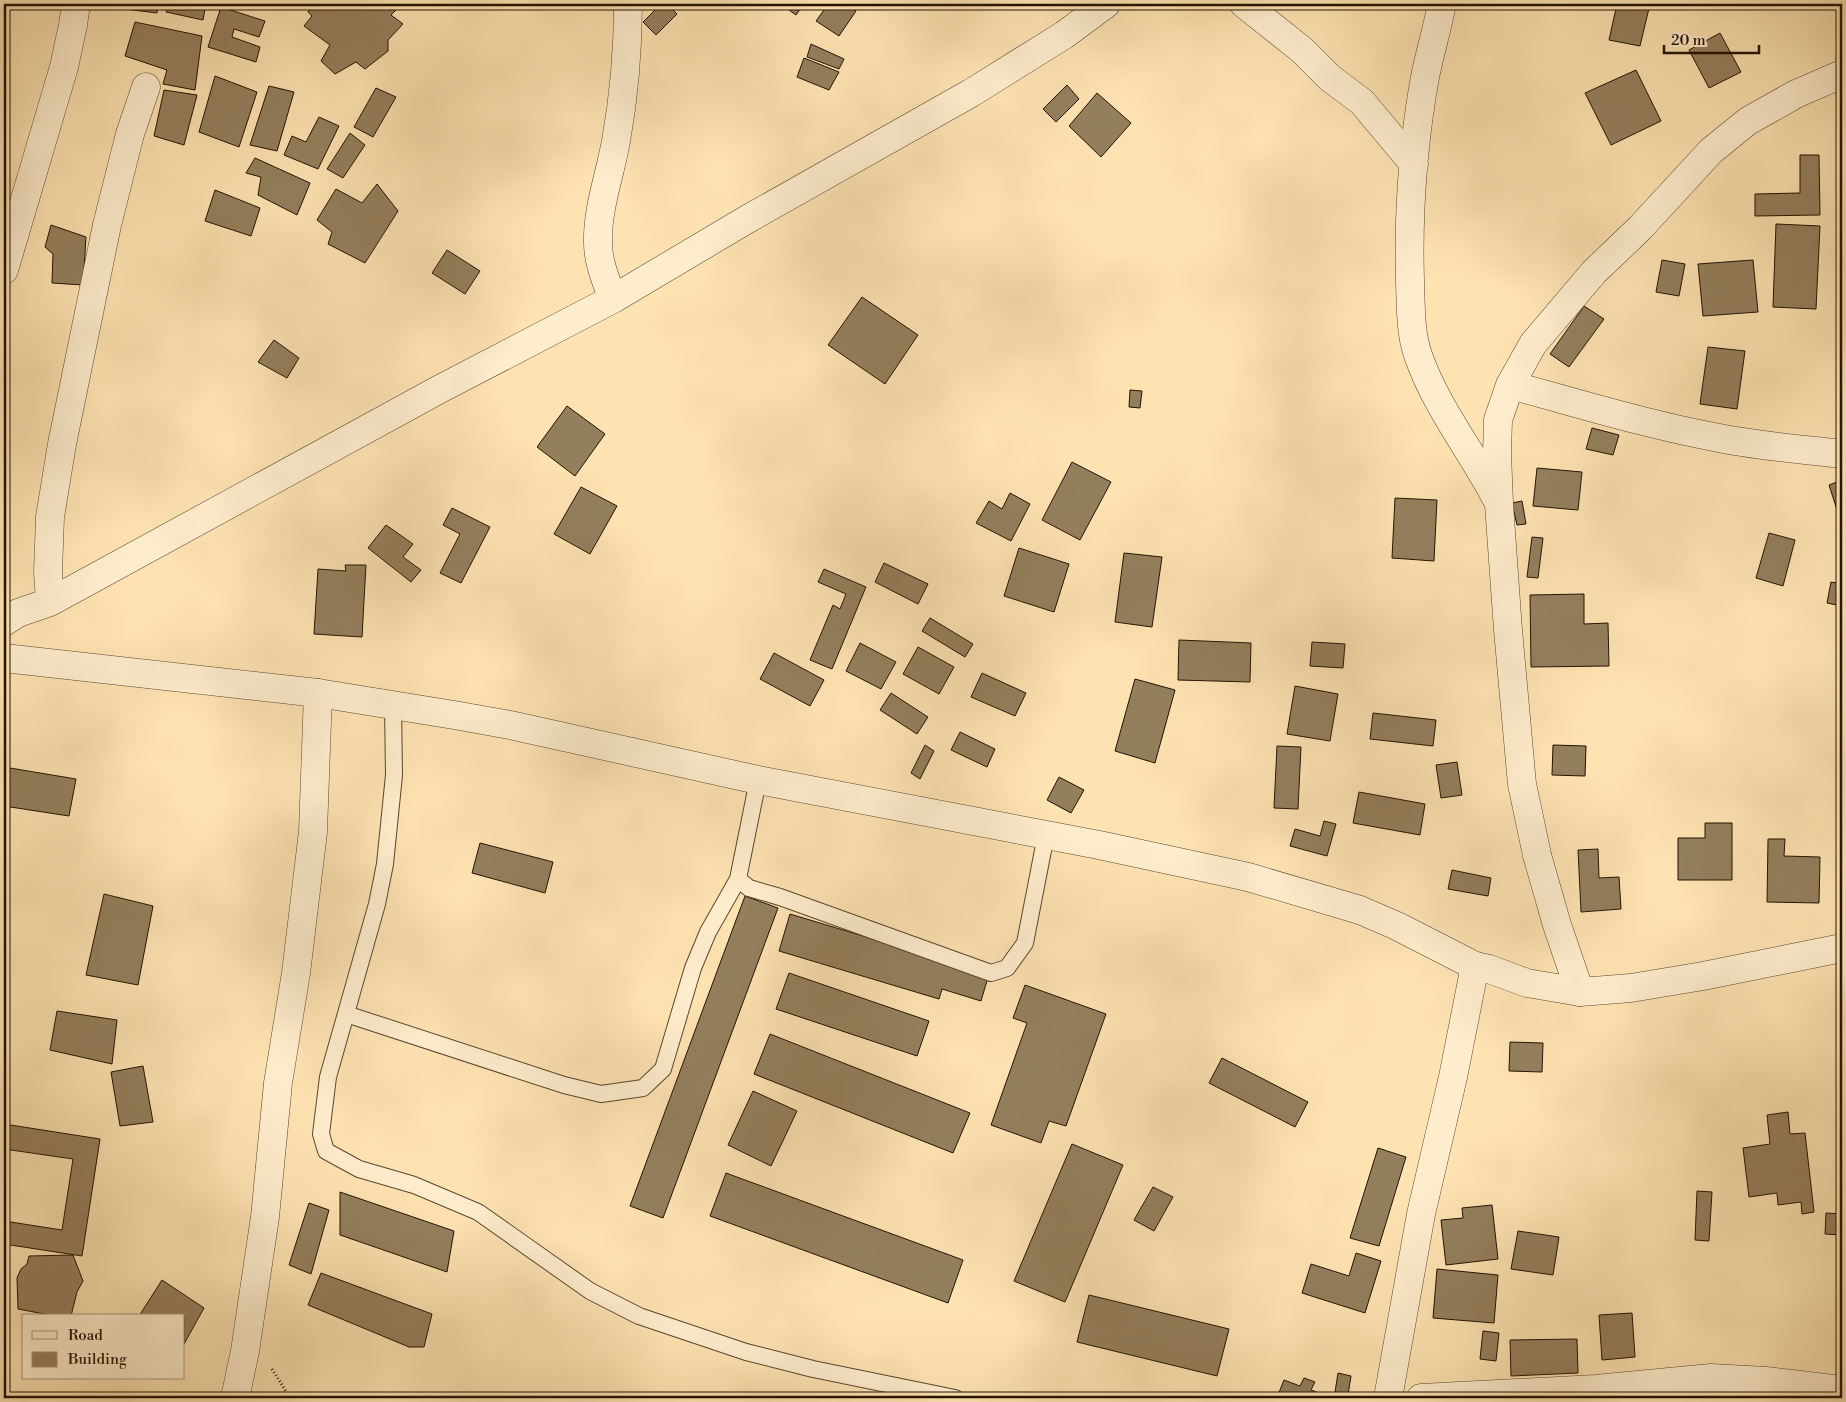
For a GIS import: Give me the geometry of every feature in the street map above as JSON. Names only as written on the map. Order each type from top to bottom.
[{"type":"street","points":[[4,270],[64,67],[74,25],[76,4]]},
{"type":"street","points":[[613,299],[604,278],[598,244],[600,217],[616,141],[624,85],[628,41],[628,4]]},
{"type":"street","points":[[4,622],[18,613],[50,602],[457,380],[613,299],[746,220],[971,93],[1064,35],[1106,4]]},
{"type":"street","points":[[1244,4],[1302,50],[1330,78],[1362,102],[1414,164]]},
{"type":"street","points":[[1442,4],[1425,78],[1411,193],[1410,265],[1412,327],[1418,354],[1430,385],[1499,504]]},
{"type":"street","points":[[1580,992],[1557,925],[1537,855],[1522,784],[1508,640],[1499,504],[1498,420],[1510,385],[1534,344],[1594,272],[1640,228],[1711,151],[1748,121],[1796,94],[1842,74]]},
{"type":"street","points":[[50,602],[48,572],[50,517],[62,444],[106,225],[130,134],[146,87]]},
{"type":"street","points":[[1510,385],[1598,410],[1715,438],[1842,454]]},
{"type":"street","points":[[4,658],[318,692],[510,725],[758,780],[1046,834],[1248,877],[1360,910],[1397,926],[1475,966],[1527,983],[1580,992],[1631,988],[1703,976],[1842,948]]},
{"type":"street","points":[[235,1398],[245,1351],[265,1217],[278,1083],[296,973],[313,832],[318,692]]},
{"type":"street","points":[[1388,1398],[1421,1214],[1453,1077],[1475,966]]},
{"type":"street","points":[[1421,1398],[1596,1394],[1711,1378],[1766,1381],[1842,1390]]},
{"type":"lane","points":[[393,705],[394,775],[385,864],[377,904],[328,1077],[323,1104],[321,1134],[326,1151],[358,1169],[414,1184],[478,1212],[590,1291],[639,1316],[746,1352],[813,1369],[955,1398]]},
{"type":"lane","points":[[346,1014],[564,1085],[601,1094],[643,1088],[662,1069],[694,968],[708,932],[738,879],[758,780]]},
{"type":"lane","points":[[738,879],[749,888],[780,897],[991,973],[1007,968],[1025,943],[1046,834]]},
{"type":"building","points":[[109,4],[158,4],[157,13],[109,7]]},
{"type":"building","points":[[167,4],[206,4],[203,20],[166,12]]},
{"type":"building","points":[[312,4],[352,4],[361,7],[368,4],[386,4],[398,8],[391,15],[403,24],[388,40],[388,51],[365,69],[356,62],[335,74],[321,61],[330,45],[304,26],[312,16],[308,12]]},
{"type":"building","points":[[661,4],[667,4],[677,14],[656,35],[643,22]]},
{"type":"building","points":[[794,4],[804,4],[796,15],[789,10]]},
{"type":"building","points":[[814,4],[845,4],[856,11],[839,36],[816,21],[824,10]]},
{"type":"building","points":[[1617,4],[1650,4],[1640,46],[1609,40]]},
{"type":"building","points":[[221,7],[265,21],[259,37],[234,29],[232,37],[260,47],[256,62],[208,47]]},
{"type":"building","points":[[135,22],[202,36],[195,90],[163,84],[167,70],[125,56]]},
{"type":"building","points":[[1720,33],[1741,72],[1709,88],[1689,50]]},
{"type":"building","points":[[811,44],[844,59],[839,69],[807,57]]},
{"type":"building","points":[[804,58],[839,72],[829,90],[797,77]]},
{"type":"building","points":[[1636,70],[1661,121],[1611,145],[1585,93]]},
{"type":"building","points":[[215,76],[257,92],[239,147],[199,132]]},
{"type":"building","points":[[1067,85],[1079,99],[1056,122],[1043,109]]},
{"type":"building","points":[[269,86],[294,92],[277,151],[250,145]]},
{"type":"building","points":[[376,88],[396,97],[373,137],[354,127]]},
{"type":"building","points":[[164,90],[197,95],[184,145],[154,136]]},
{"type":"building","points":[[1097,93],[1131,123],[1101,157],[1069,126]]},
{"type":"building","points":[[319,117],[339,126],[318,169],[284,155],[292,136],[306,142]]},
{"type":"building","points":[[350,133],[365,145],[343,178],[327,169]]},
{"type":"building","points":[[1800,155],[1819,155],[1820,215],[1755,216],[1755,194],[1800,193]]},
{"type":"building","points":[[255,158],[310,183],[297,215],[258,195],[261,177],[246,173]]},
{"type":"building","points":[[377,184],[398,211],[365,263],[328,244],[332,232],[317,220],[336,189],[362,203]]},
{"type":"building","points":[[215,190],[260,208],[251,236],[205,221]]},
{"type":"building","points":[[1776,224],[1820,226],[1816,309],[1773,307]]},
{"type":"building","points":[[51,225],[86,237],[83,285],[52,283],[53,254],[45,247]]},
{"type":"building","points":[[447,250],[480,271],[465,294],[432,273]]},
{"type":"building","points":[[1662,260],[1685,264],[1679,296],[1656,292]]},
{"type":"building","points":[[1753,260],[1758,312],[1703,316],[1698,264]]},
{"type":"building","points":[[862,297],[918,335],[885,384],[828,345]]},
{"type":"building","points":[[1584,306],[1604,319],[1569,367],[1550,354]]},
{"type":"building","points":[[274,340],[299,358],[287,378],[258,362]]},
{"type":"building","points":[[1708,347],[1745,351],[1737,409],[1700,404]]},
{"type":"building","points":[[1130,390],[1142,391],[1140,408],[1129,407]]},
{"type":"building","points":[[567,406],[605,434],[575,476],[537,447]]},
{"type":"building","points":[[1592,428],[1619,435],[1613,455],[1586,449]]},
{"type":"building","points":[[1072,462],[1111,482],[1080,540],[1042,520]]},
{"type":"building","points":[[1537,468],[1582,472],[1578,510],[1533,506]]},
{"type":"building","points":[[1842,480],[1842,515],[1839,516],[1829,485]]},
{"type":"building","points":[[581,487],[617,506],[590,554],[554,534]]},
{"type":"building","points":[[1010,493],[1030,504],[1011,541],[976,523],[989,501],[1002,509]]},
{"type":"building","points":[[1395,498],[1437,500],[1434,561],[1392,558]]},
{"type":"building","points":[[1522,501],[1526,524],[1517,525],[1512,503]]},
{"type":"building","points":[[452,508],[490,527],[461,583],[440,573],[460,534],[443,525]]},
{"type":"building","points":[[386,525],[413,544],[403,557],[421,570],[411,582],[368,548]]},
{"type":"building","points":[[1769,533],[1795,540],[1783,586],[1756,578]]},
{"type":"building","points":[[1532,537],[1543,538],[1538,578],[1527,577]]},
{"type":"building","points":[[1019,548],[1069,564],[1054,612],[1004,596]]},
{"type":"building","points":[[1124,553],[1162,557],[1152,627],[1115,622]]},
{"type":"building","points":[[884,563],[928,584],[918,604],[875,582]]},
{"type":"building","points":[[345,565],[366,565],[362,637],[314,634],[318,569],[346,571]]},
{"type":"building","points":[[824,569],[866,587],[832,669],[810,660],[833,605],[840,609],[846,594],[818,582]]},
{"type":"building","points":[[1831,582],[1842,584],[1842,606],[1827,603]]},
{"type":"building","points":[[1584,594],[1584,624],[1608,623],[1609,666],[1531,667],[1530,595]]},
{"type":"building","points":[[930,618],[973,644],[965,657],[922,631]]},
{"type":"building","points":[[1179,640],[1251,643],[1250,682],[1178,680]]},
{"type":"building","points":[[1312,642],[1345,644],[1343,668],[1310,666]]},
{"type":"building","points":[[860,643],[896,662],[881,689],[846,671]]},
{"type":"building","points":[[918,647],[954,667],[939,694],[903,674]]},
{"type":"building","points":[[774,653],[824,680],[810,706],[760,679]]},
{"type":"building","points":[[982,673],[1026,693],[1015,716],[971,697]]},
{"type":"building","points":[[1135,679],[1175,690],[1155,763],[1115,751]]},
{"type":"building","points":[[1295,686],[1338,694],[1330,741],[1287,734]]},
{"type":"building","points":[[891,693],[928,717],[917,734],[880,710]]},
{"type":"building","points":[[1373,713],[1436,720],[1433,746],[1370,739]]},
{"type":"building","points":[[960,732],[995,749],[987,767],[951,750]]},
{"type":"building","points":[[925,745],[934,751],[920,779],[911,773]]},
{"type":"building","points":[[1553,745],[1586,746],[1585,776],[1552,775]]},
{"type":"building","points":[[1277,746],[1301,747],[1298,809],[1274,808]]},
{"type":"building","points":[[1457,762],[1462,795],[1441,798],[1436,765]]},
{"type":"building","points":[[4,767],[76,779],[69,816],[4,806]]},
{"type":"building","points":[[1059,777],[1084,790],[1071,813],[1047,800]]},
{"type":"building","points":[[1359,792],[1425,804],[1420,835],[1353,823]]},
{"type":"building","points":[[1324,821],[1336,824],[1327,856],[1290,846],[1295,829],[1320,836]]},
{"type":"building","points":[[1705,823],[1732,823],[1732,880],[1678,880],[1678,838],[1705,838]]},
{"type":"building","points":[[1768,839],[1785,839],[1784,856],[1820,857],[1819,903],[1767,902]]},
{"type":"building","points":[[480,843],[553,862],[545,893],[472,873]]},
{"type":"building","points":[[1598,849],[1599,878],[1619,877],[1621,909],[1581,912],[1578,850]]},
{"type":"building","points":[[1452,870],[1491,878],[1488,896],[1448,889]]},
{"type":"building","points":[[104,894],[153,906],[138,985],[86,975]]},
{"type":"building","points":[[745,896],[778,908],[663,1218],[630,1206]]},
{"type":"building","points":[[790,914],[989,974],[981,1001],[942,989],[939,999],[779,951]]},
{"type":"building","points":[[789,973],[929,1021],[917,1056],[776,1009]]},
{"type":"building","points":[[1025,985],[1106,1014],[1066,1126],[1049,1121],[1041,1143],[991,1125],[1027,1023],[1013,1018]]},
{"type":"building","points":[[57,1011],[117,1020],[112,1064],[50,1050]]},
{"type":"building","points":[[770,1034],[970,1113],[953,1153],[754,1074]]},
{"type":"building","points":[[1510,1042],[1543,1043],[1542,1072],[1509,1071]]},
{"type":"building","points":[[1222,1058],[1308,1102],[1295,1127],[1209,1083]]},
{"type":"building","points":[[143,1066],[153,1122],[120,1126],[111,1072]]},
{"type":"building","points":[[753,1091],[797,1111],[771,1166],[728,1145]]},
{"type":"building","points":[[1788,1112],[1790,1134],[1805,1133],[1814,1212],[1802,1214],[1801,1202],[1778,1205],[1777,1193],[1749,1197],[1743,1148],[1770,1144],[1767,1115]]},
{"type":"building","points":[[4,1124],[100,1139],[82,1256],[4,1244],[4,1221],[62,1230],[73,1159],[4,1149]]},
{"type":"building","points":[[1072,1144],[1123,1165],[1065,1302],[1014,1281]]},
{"type":"building","points":[[1378,1148],[1406,1157],[1379,1246],[1350,1238]]},
{"type":"building","points":[[726,1173],[963,1260],[948,1303],[710,1216]]},
{"type":"building","points":[[1153,1187],[1173,1197],[1154,1231],[1134,1220]]},
{"type":"building","points":[[1697,1191],[1712,1192],[1709,1241],[1695,1240]]},
{"type":"building","points":[[340,1192],[454,1231],[447,1272],[340,1235]]},
{"type":"building","points":[[309,1203],[329,1210],[311,1274],[289,1265]]},
{"type":"building","points":[[1492,1205],[1498,1259],[1446,1265],[1441,1220],[1463,1218],[1462,1208]]},
{"type":"building","points":[[1826,1213],[1842,1214],[1842,1235],[1825,1234]]},
{"type":"building","points":[[1518,1231],[1559,1237],[1553,1275],[1511,1269]]},
{"type":"building","points":[[1356,1253],[1381,1261],[1365,1313],[1302,1293],[1311,1264],[1349,1276]]},
{"type":"building","points":[[73,1255],[83,1281],[77,1292],[72,1314],[44,1314],[18,1309],[17,1278],[21,1269],[27,1264],[29,1256]]},
{"type":"building","points":[[1437,1269],[1498,1275],[1494,1323],[1433,1318]]},
{"type":"building","points":[[321,1273],[432,1314],[424,1347],[409,1347],[308,1305]]},
{"type":"building","points":[[162,1280],[204,1308],[185,1342],[185,1314],[140,1314]]},
{"type":"building","points":[[1089,1295],[1229,1329],[1217,1376],[1077,1342]]},
{"type":"building","points":[[1632,1313],[1635,1357],[1602,1360],[1599,1315]]},
{"type":"building","points":[[1483,1331],[1499,1333],[1496,1361],[1480,1359]]},
{"type":"building","points":[[1577,1339],[1578,1373],[1511,1376],[1510,1340]]},
{"type":"building","points":[[1338,1373],[1351,1376],[1348,1395],[1335,1392]]},
{"type":"building","points":[[1304,1378],[1315,1382],[1311,1390],[1329,1397],[1289,1398],[1278,1395],[1284,1380],[1300,1386]]},
{"type":"building","points":[[4,1392],[40,1398],[4,1398]]}]
